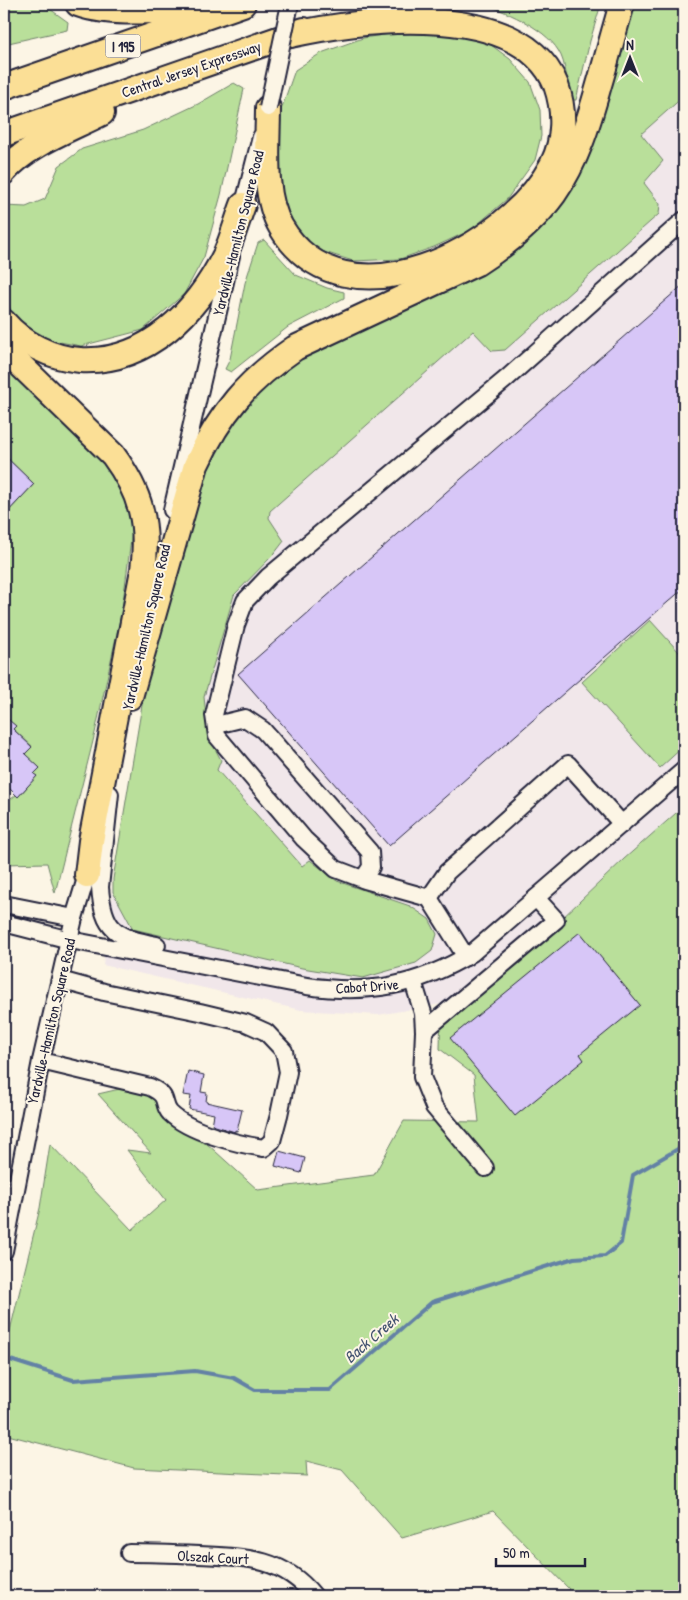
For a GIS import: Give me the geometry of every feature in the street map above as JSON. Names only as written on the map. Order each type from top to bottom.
[{"type":"highway","points":[[78,4],[113,10],[139,11],[243,4]]},
{"type":"highway","name":"I 195","points":[[4,88],[243,4]]},
{"type":"highway","name":"Central Jersey Expressway","points":[[4,134],[379,4]]},
{"type":"highway","points":[[130,697],[196,465],[206,442],[219,421],[237,397],[254,379],[295,348],[477,263],[521,232],[554,194],[580,147],[590,120],[622,4]]},
{"type":"highway","points":[[268,108],[269,193],[273,210],[280,226],[295,245],[315,262],[350,275],[367,277],[409,271],[435,263],[460,252],[484,238],[516,210],[538,186],[552,164],[559,148],[562,132],[562,113],[560,95],[554,79],[534,50],[518,37],[502,28],[484,21],[465,17],[397,17],[359,21],[290,35]]},
{"type":"highway","points":[[4,172],[21,156],[36,146],[189,70]]},
{"type":"highway","points":[[4,322],[35,347],[53,355],[73,359],[112,358],[144,346],[177,320],[208,283],[225,254],[243,205]]},
{"type":"highway","points":[[4,349],[113,455],[134,488],[145,528],[146,549],[143,570],[91,841],[87,875]]},
{"type":"street","name":"Yardville-Hamilton Square Road","points":[[4,1250],[41,1061],[74,918],[113,775],[243,205],[268,108],[290,4]]},
{"type":"street","points":[[466,957],[429,898],[363,879],[336,869],[304,839],[218,736],[214,716],[236,625],[245,601],[268,576],[506,379],[684,220]]},
{"type":"street","points":[[216,725],[245,718],[263,730],[370,852],[371,867],[363,879]]},
{"type":"street","points":[[429,898],[447,872],[568,764],[622,824]]},
{"type":"street","name":"Cabot Drive","points":[[4,924],[70,940],[334,990],[379,988],[413,981],[449,967],[466,957],[684,770]]},
{"type":"street","points":[[113,775],[100,886],[101,902],[113,930],[124,938],[277,971],[307,986]]},
{"type":"street","points":[[424,1031],[556,920],[536,898]]},
{"type":"street","points":[[4,904],[74,918]]},
{"type":"street","points":[[41,1061],[150,1087],[159,1091],[165,1097],[169,1112],[187,1125],[213,1135],[264,1148],[272,1140],[288,1072],[284,1051],[266,1032],[246,1023],[219,1016],[104,992],[60,980]]},
{"type":"street","points":[[413,981],[423,1013],[422,1077],[434,1107],[485,1168]]},
{"type":"street","name":"Olszak Court","points":[[129,1552],[254,1559],[284,1570],[296,1578],[314,1596]]},
{"type":"shaded area","points":[[684,63],[684,806],[624,859],[535,944],[441,1004],[378,1015],[301,1010],[103,965],[112,903],[113,879],[260,441]]},
{"type":"green space","points":[[4,4],[43,4],[68,22],[67,30],[4,44]]},
{"type":"green space","points":[[489,4],[601,4],[576,100],[572,100],[563,61],[559,51],[552,42],[522,20]]},
{"type":"green space","points":[[633,4],[684,4],[684,96],[641,134],[663,161],[644,183],[660,204],[659,214],[505,350],[492,351],[473,331],[270,511],[269,518],[284,541],[234,595],[204,697],[208,735],[221,760],[217,770],[302,866],[310,860],[337,881],[410,906],[429,919],[437,934],[432,951],[416,963],[363,978],[302,968],[133,929],[113,892],[113,879],[144,693],[204,468],[226,421],[273,375],[311,351],[533,233]]},
{"type":"green space","points":[[403,32],[456,35],[487,42],[510,59],[530,82],[540,110],[541,136],[535,160],[507,199],[471,230],[434,247],[400,259],[353,261],[318,250],[299,238],[275,190],[281,110],[295,70],[321,53],[363,38]]},
{"type":"green space","points":[[234,83],[244,89],[221,195],[204,257],[184,294],[143,330],[81,346],[44,339],[12,313],[4,294],[4,206],[26,207],[45,199],[59,166],[82,149],[143,130],[198,104]]},
{"type":"green space","points":[[264,240],[296,275],[327,288],[344,292],[344,298],[288,327],[231,372],[225,369],[230,359],[245,283],[258,243]]},
{"type":"green space","points":[[4,361],[28,382],[119,481],[133,524],[122,610],[95,733],[55,893],[47,863],[4,864],[4,806],[10,798],[16,795],[18,797],[36,777],[34,774],[39,768],[24,755],[32,746],[13,729],[15,726],[4,720],[4,516],[34,484],[4,455]]},
{"type":"green space","points":[[650,620],[679,652],[684,662],[684,746],[660,768],[582,682]]},
{"type":"green space","points":[[684,806],[684,1596],[561,1596],[569,1589],[493,1511],[402,1538],[342,1470],[306,1461],[307,1476],[134,1468],[4,1434],[4,1355],[40,1208],[50,1144],[132,1230],[166,1200],[127,1150],[151,1153],[98,1094],[141,1084],[258,1190],[374,1175],[404,1121],[479,1122],[474,1075],[440,1049],[441,1004],[535,944],[624,859]]},
{"type":"building","points":[[684,284],[684,588],[389,846],[238,674]]},
{"type":"building","points":[[4,455],[34,484],[4,516]]},
{"type":"building","points":[[4,716],[16,726],[13,729],[32,747],[25,754],[40,768],[34,774],[37,776],[18,797],[4,783]]},
{"type":"building","points":[[580,932],[640,1005],[580,1054],[584,1060],[515,1116],[450,1038]]},
{"type":"building","points":[[188,1071],[204,1075],[201,1092],[207,1093],[206,1102],[242,1110],[237,1131],[212,1125],[214,1114],[189,1109],[191,1096],[183,1095]]},
{"type":"building","points":[[279,1151],[305,1158],[301,1173],[275,1166]]},
{"type":"waterway","name":"Back Creek","points":[[4,1358],[73,1380],[195,1371],[234,1378],[255,1390],[330,1390],[432,1302],[574,1258],[605,1256],[621,1243],[633,1175],[683,1146],[684,1142]]}]
